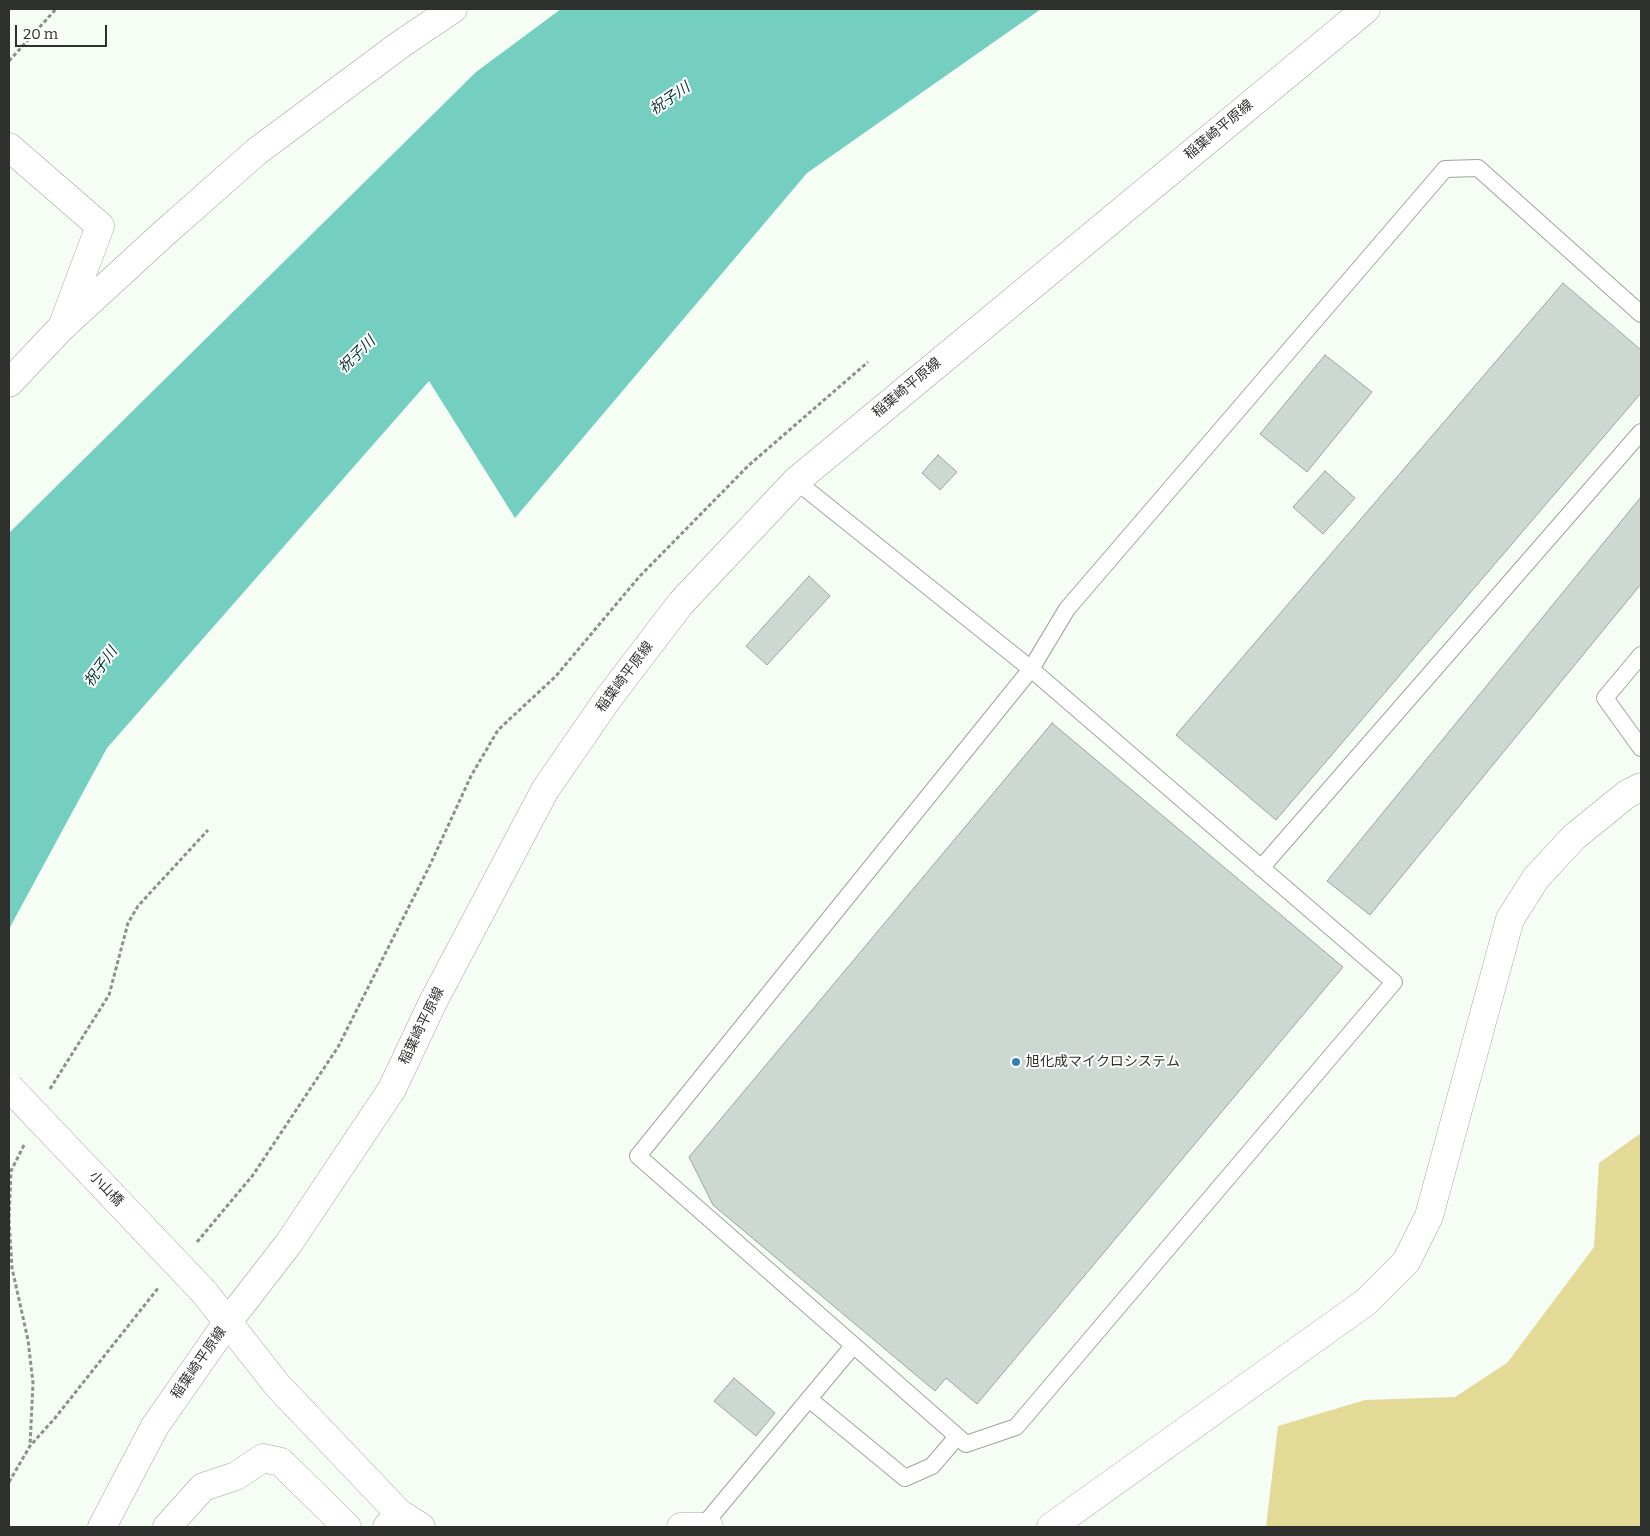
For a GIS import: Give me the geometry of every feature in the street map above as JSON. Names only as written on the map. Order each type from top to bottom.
[{"type":"street","points":[[9,383],[62,327],[256,152],[401,44],[453,9]]},
{"type":"street","name":"稲葉崎平原線","points":[[102,1527],[155,1426],[227,1323],[289,1243],[392,1089],[433,1002],[544,790],[607,700],[681,603],[796,481],[1366,9]]},
{"type":"street","points":[[9,147],[100,226],[62,327]]},
{"type":"street","points":[[1051,1527],[1366,1302],[1406,1262],[1430,1216],[1510,919],[1536,878],[1574,837],[1627,794],[1641,787]]},
{"type":"street","name":"小山橋","points":[[9,1087],[204,1292],[278,1386],[402,1523]]},
{"type":"street","points":[[167,1527],[203,1487],[236,1476],[263,1458],[281,1462],[346,1527]]},
{"type":"lane","points":[[796,481],[1031,669],[1394,982],[1016,1427],[966,1444],[638,1156],[1031,669],[1067,609],[1445,169],[1478,168],[1641,314]]},
{"type":"lane","points":[[1261,868],[1641,432]]},
{"type":"lane","points":[[1641,655],[1605,698],[1641,748]]},
{"type":"lane","points":[[698,1527],[853,1346]]},
{"type":"lane","points":[[809,1399],[905,1478],[932,1466],[957,1437]]},
{"type":"path","points":[[9,61],[56,9]]},
{"type":"path","points":[[192,1248],[253,1175],[338,1047],[430,865],[471,776],[498,730],[556,676],[639,578],[748,465],[868,362]]},
{"type":"path","points":[[9,1482],[30,1446],[55,1418],[161,1285]]},
{"type":"shaded area","points":[[1641,1133],[1641,1527],[1266,1527],[1278,1426],[1365,1400],[1455,1397],[1507,1363],[1594,1247],[1599,1163]]},
{"type":"water","name":"祝子川","points":[[561,9],[1041,9],[807,173],[515,518],[429,381],[107,748],[9,929],[9,533],[476,72]]},
{"type":"building","points":[[1563,283],[1641,350],[1641,393],[1276,820],[1176,735]]},
{"type":"building","points":[[1325,355],[1372,392],[1307,472],[1260,434]]},
{"type":"building","points":[[938,455],[957,472],[940,490],[922,473]]},
{"type":"building","points":[[1325,471],[1355,498],[1323,534],[1293,507]]},
{"type":"building","points":[[1641,497],[1641,584],[1370,915],[1327,881]]},
{"type":"building","points":[[809,576],[830,596],[767,665],[746,646]]},
{"type":"building","name":"旭化成マイクロシステム","points":[[1052,723],[1343,967],[977,1404],[946,1378],[935,1391],[713,1205],[689,1157]]},
{"type":"building","points":[[734,1378],[775,1413],[756,1436],[714,1401]]},
{"type":"place","name":"旭化成マイクロシステム","points":[[1016,1062]]}]
